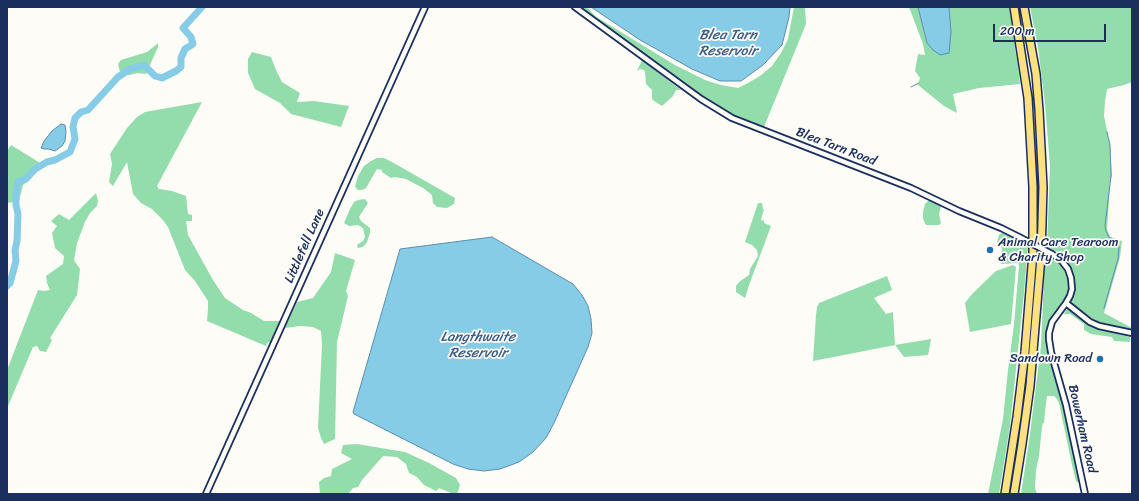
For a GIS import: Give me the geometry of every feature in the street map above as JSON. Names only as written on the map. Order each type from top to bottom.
[{"type":"highway","points":[[1005,494],[1025,352],[1032,252],[1033,187],[1028,98],[1014,7]]},
{"type":"highway","points":[[1014,494],[1022,444],[1032,356],[1041,257],[1043,187],[1036,74],[1024,7]]},
{"type":"street","name":"Littlefell Lane","points":[[206,494],[424,7]]},
{"type":"street","name":"Blea Tarn Road","points":[[575,7],[716,110],[732,118],[911,188],[959,211],[1001,228],[1052,254],[1061,260],[1068,269],[1071,278],[1072,289],[1066,303]]},
{"type":"street","points":[[1066,303],[1090,322],[1099,326],[1132,333]]},
{"type":"street","name":"Bowerham Road","points":[[1066,303],[1052,322],[1049,332],[1049,339],[1051,352],[1066,405],[1085,494]]},
{"type":"green space","points":[[581,7],[587,7],[595,16],[675,65],[705,80],[738,88],[760,76],[772,66],[781,53],[788,39],[794,7],[805,7],[806,24],[764,127],[734,115],[713,104]]},
{"type":"green space","points":[[909,7],[918,7],[927,43],[951,32],[949,7],[1009,7],[1020,84],[979,88],[953,94],[957,113],[944,106],[918,85],[920,78],[915,71],[918,54],[925,55],[923,44]]},
{"type":"green space","points":[[1030,7],[1132,7],[1132,82],[1107,89],[1105,101],[1104,116],[1110,145],[1112,175],[1107,229],[1110,237],[1122,241],[1120,257],[1104,313],[1132,328],[1132,331],[1103,325],[1071,303],[1074,288],[1072,272],[1067,261],[1056,251],[1047,247],[1050,166],[1045,104],[1038,47]]},
{"type":"green space","points":[[158,43],[158,47],[146,74],[137,73],[123,75],[120,72],[118,64],[121,60],[147,52]]},
{"type":"green space","points":[[252,52],[271,57],[282,82],[300,93],[297,102],[314,101],[349,106],[341,127],[291,114],[280,103],[255,89],[248,73],[248,59]]},
{"type":"green space","points":[[642,60],[681,90],[676,90],[673,96],[662,106],[652,99],[652,90],[646,84],[644,70],[640,69],[637,71]]},
{"type":"green space","points":[[202,102],[157,186],[159,189],[172,191],[186,196],[188,214],[192,215],[192,221],[186,221],[188,235],[213,280],[225,298],[264,321],[280,321],[271,343],[268,342],[266,346],[207,321],[208,301],[195,281],[185,270],[168,227],[152,209],[141,203],[133,194],[127,162],[113,186],[109,182],[112,164],[110,154],[127,128],[137,117],[145,112]]},
{"type":"green space","points":[[11,145],[45,166],[23,185],[19,201],[7,203],[7,151]]},
{"type":"green space","points":[[377,158],[384,158],[392,162],[455,198],[454,204],[447,208],[437,207],[433,203],[432,195],[423,188],[406,179],[395,177],[391,178],[382,172],[382,170],[377,169],[366,188],[358,190],[355,187],[358,176],[364,166]]},
{"type":"green space","points":[[96,193],[98,201],[97,206],[90,213],[85,222],[77,243],[74,260],[80,269],[77,295],[50,338],[52,340],[46,352],[40,351],[37,346],[33,347],[8,406],[7,370],[38,290],[50,290],[46,276],[63,264],[64,256],[55,248],[52,233],[57,226],[51,221],[59,214],[69,220]]},
{"type":"green space","points":[[365,199],[368,203],[359,217],[361,221],[370,228],[370,233],[367,242],[363,247],[358,248],[357,245],[363,241],[365,237],[363,228],[358,225],[349,226],[344,223],[354,202]]},
{"type":"green space","points":[[929,200],[941,206],[939,214],[941,223],[939,225],[926,225],[923,219],[925,204]]},
{"type":"green space","points":[[758,203],[762,203],[764,209],[761,220],[771,226],[745,298],[736,292],[736,286],[749,275],[750,269],[758,256],[757,250],[752,245],[745,242]]},
{"type":"green space","points":[[1002,233],[1028,246],[1010,426],[999,494],[988,494],[1003,419],[1019,266],[1018,263],[1001,264],[1002,248],[997,242],[999,235]]},
{"type":"green space","points":[[335,253],[355,260],[346,291],[348,296],[337,342],[335,439],[324,444],[318,428],[322,345],[321,331],[313,327],[300,326],[285,328],[297,302],[313,298],[331,272]]},
{"type":"green space","points":[[1045,255],[1058,262],[1064,270],[1069,288],[1065,301],[1048,322],[1045,334],[1050,359],[1062,402],[1079,482],[1076,481],[1059,403],[1054,396],[1047,396],[1036,470],[1035,488],[1037,494],[1021,494],[1041,346]]},
{"type":"green space","points":[[1013,265],[1016,267],[1011,324],[970,332],[965,303],[972,294],[996,271]]},
{"type":"green space","points":[[887,276],[892,290],[874,298],[886,314],[893,312],[895,345],[813,361],[816,315],[819,303]]},
{"type":"green space","points":[[1069,309],[1074,311],[1094,328],[1130,337],[1130,342],[1114,341],[1112,337],[1091,334],[1084,330],[1084,324],[1070,314],[1064,314],[1066,310]]},
{"type":"green space","points":[[931,339],[928,355],[904,357],[895,345]]},
{"type":"green space","points":[[357,444],[405,452],[429,463],[456,478],[460,485],[457,494],[439,488],[436,491],[424,485],[417,477],[409,473],[406,464],[397,457],[383,456],[362,480],[358,487],[353,488],[348,494],[320,494],[319,482],[324,478],[331,476],[332,469],[352,459],[341,453],[343,445]]},
{"type":"water","name":"Blea Tarn Reservoir","points":[[591,7],[790,7],[782,45],[763,65],[741,81],[720,81],[692,69],[640,40]]},
{"type":"water","points":[[918,7],[949,7],[951,32],[949,53],[940,55],[927,43]]},
{"type":"water","points":[[61,124],[65,125],[66,132],[65,141],[62,146],[55,151],[41,148],[44,141],[52,131]]},
{"type":"water","name":"Langthwaite Reservoir","points":[[492,237],[573,284],[582,295],[588,306],[592,333],[588,347],[546,438],[533,452],[519,462],[500,469],[484,471],[468,469],[453,464],[354,414],[353,412],[400,249]]},
{"type":"waterway","points":[[7,286],[10,283],[16,261],[15,250],[17,241],[18,214],[16,194],[18,182],[26,179],[35,169],[47,162],[55,160],[70,152],[75,139],[73,127],[75,118],[81,112],[88,110],[118,77],[130,69],[144,65],[155,76],[162,78],[181,67],[181,58],[185,49],[193,44],[191,37],[183,28],[202,7]]},
{"type":"waterway","points":[[911,87],[919,83]]},
{"type":"waterway","points":[[1104,308],[1118,259],[1119,247],[1117,241],[1109,237],[1105,226],[1111,176],[1110,145],[1107,132]]},
{"type":"place","name":"Animal Care Tearoom & Charity Shop","points":[[990,250]]},
{"type":"place","name":"Sandown Road","points":[[1100,359]]}]
